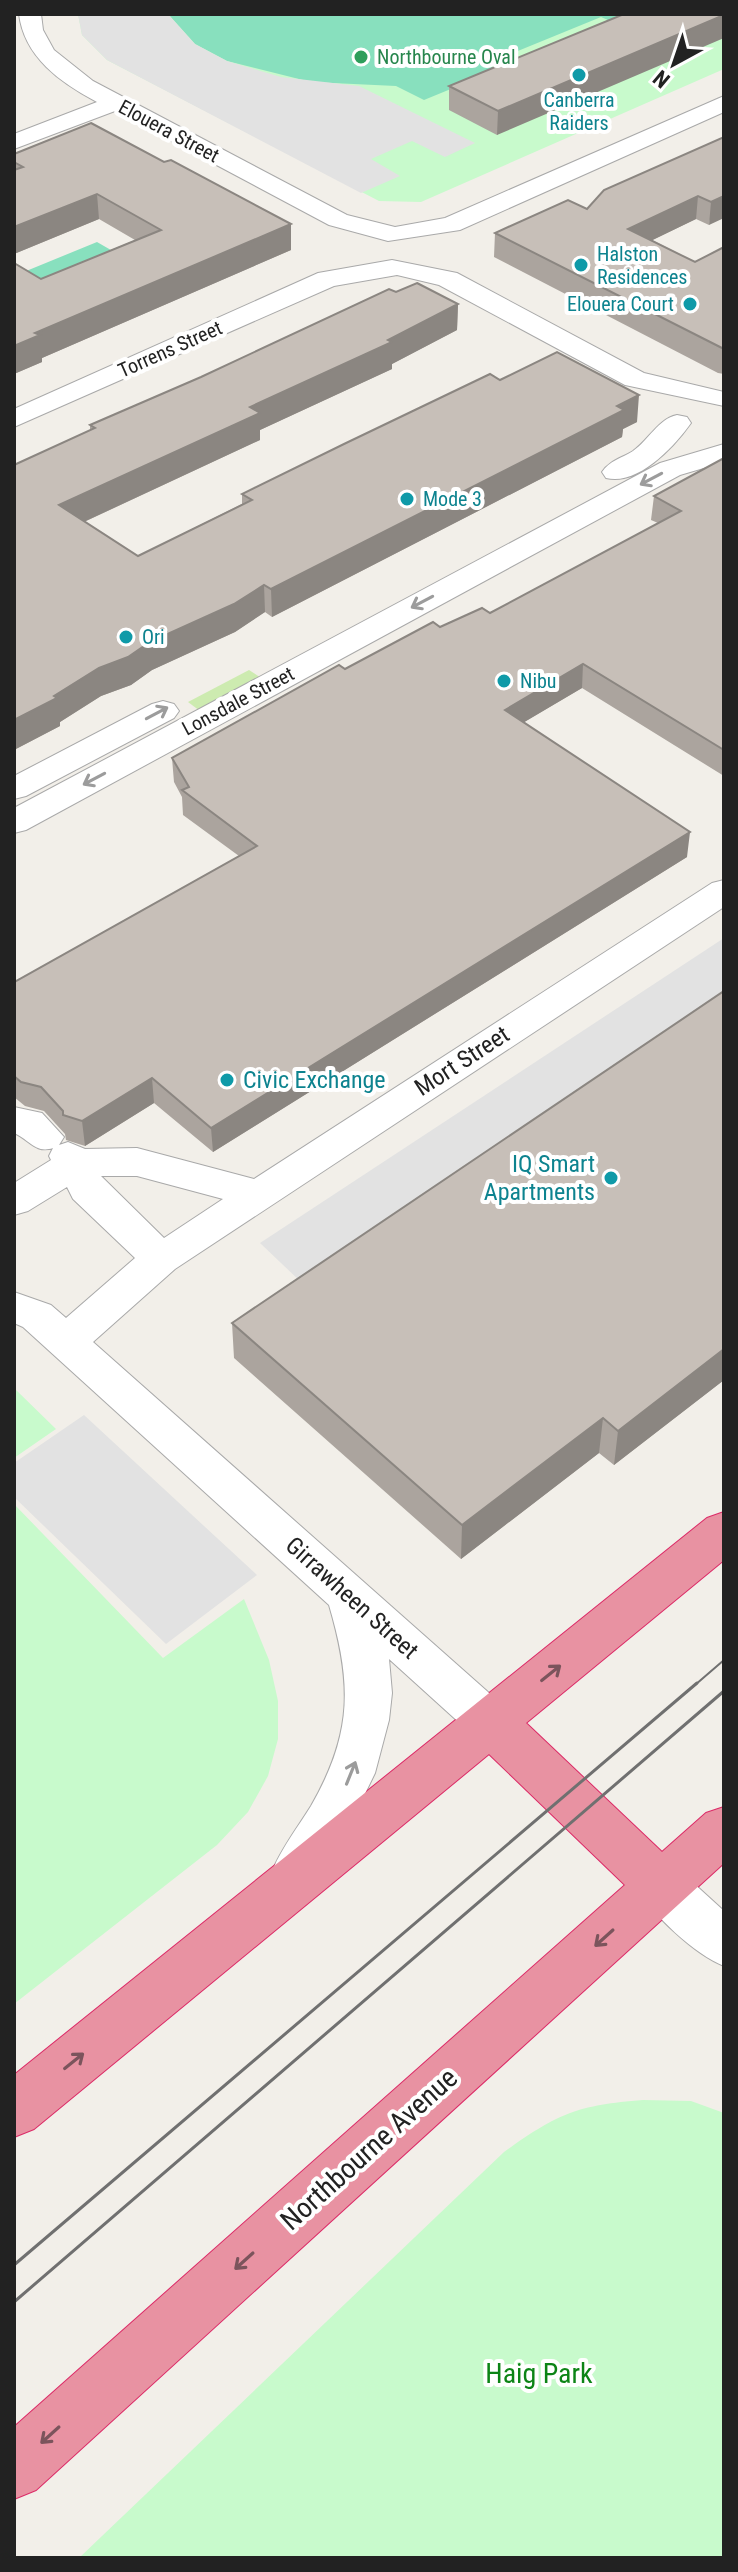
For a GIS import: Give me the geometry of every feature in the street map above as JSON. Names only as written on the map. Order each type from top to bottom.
[{"type":"highway","points":[[14,2110],[724,1532]]},
{"type":"highway","name":"Girrawheen Street","points":[[490,1722],[662,1886]]},
{"type":"highway","name":"Northbourne Avenue","points":[[14,2468],[724,1830]]},
{"type":"street","name":"Elouera Street","points":[[30,14],[35,41],[71,77],[338,220],[395,233]]},
{"type":"street","points":[[14,142],[115,103]]},
{"type":"street","points":[[395,233],[451,225],[724,103]]},
{"type":"street","name":"Elouera Street","points":[[338,220],[358,249]]},
{"type":"street","points":[[397,268],[420,264],[451,225]]},
{"type":"street","points":[[395,233],[427,241],[448,279]]},
{"type":"street","name":"Torrens Street","points":[[327,279],[367,239],[395,233]]},
{"type":"street","points":[[358,249],[367,262],[448,279],[635,379],[722,399]]},
{"type":"street","name":"Torrens Street","points":[[14,419],[327,279],[397,268]]},
{"type":"street","points":[[635,379],[678,421],[682,435],[693,444],[724,452]]},
{"type":"street","name":"Lonsdale Street","points":[[531,530],[646,455],[691,405],[722,399]]},
{"type":"street","name":"Lonsdale Street","points":[[14,822],[120,749],[531,530],[670,469],[724,452]]},
{"type":"street","name":"Lonsdale Street","points":[[14,789],[120,749]]},
{"type":"street","name":"Mort Street","points":[[39,1322],[161,1259],[724,891]]},
{"type":"street","points":[[51,1144],[137,1162],[257,1194]]},
{"type":"street","points":[[14,1201],[51,1144]]},
{"type":"street","points":[[51,1144],[87,1189],[161,1259]]},
{"type":"street","name":"Girrawheen Street","points":[[14,1275],[21,1282],[39,1322],[490,1722]]},
{"type":"street","points":[[284,1889],[330,1818],[352,1775],[369,1714],[367,1665],[348,1594]]},
{"type":"street","points":[[662,1886],[724,1943]]},
{"type":"green space","points":[[78,14],[724,14],[724,69],[421,202],[379,201],[107,60],[82,35]]},
{"type":"green space","name":"Northbourne Oval","points":[[168,14],[678,14],[636,32],[601,17],[486,64],[497,70],[424,100],[396,86],[311,82],[227,61],[195,44]]},
{"type":"green space","points":[[97,242],[130,261],[33,302],[14,276]]},
{"type":"green space","points":[[249,670],[266,681],[204,714],[188,702]]},
{"type":"green space","points":[[14,1388],[56,1429],[14,1458]]},
{"type":"green space","points":[[14,1504],[163,1658],[244,1599],[269,1660],[278,1701],[278,1739],[268,1776],[248,1812],[217,1845],[14,2004]]},
{"type":"green space","name":"Haig Park","points":[[643,2100],[691,2101],[724,2113],[724,2558],[79,2558],[504,2152],[569,2114],[601,2105]]},
{"type":"shaded area","points":[[78,14],[168,14],[195,44],[227,61],[281,77],[359,86],[475,143],[445,157],[412,141],[371,159],[400,176],[361,193],[107,60],[82,35]]},
{"type":"shaded area","points":[[724,938],[724,994],[302,1283],[260,1243]]},
{"type":"shaded area","points":[[84,1415],[257,1575],[166,1644],[14,1497],[14,1463]]},
{"type":"building","points":[[624,14],[724,15],[498,111],[449,86]]},
{"type":"building","points":[[91,123],[164,162],[171,160],[291,224],[35,333],[40,335],[14,346],[14,263],[41,279],[161,230],[97,194],[14,227],[14,170],[23,167],[14,162],[14,154]]},
{"type":"building","points":[[724,137],[724,196],[711,202],[698,196],[628,229],[695,262],[724,247],[724,349],[495,233],[568,200],[587,209],[604,190]]},
{"type":"building","points":[[417,283],[458,304],[388,340],[392,342],[250,407],[260,413],[59,505],[138,556],[252,500],[242,494],[344,444],[490,374],[500,380],[557,352],[639,395],[617,406],[624,410],[271,589],[264,585],[234,604],[150,642],[128,657],[99,668],[54,696],[57,698],[14,720],[14,465],[95,428],[90,425],[389,289],[396,292]]},
{"type":"building","points":[[724,458],[724,750],[583,664],[505,710],[690,832],[211,1128],[152,1078],[82,1121],[63,1115],[63,1111],[41,1087],[21,1082],[14,1076],[14,980],[257,846],[182,790],[189,787],[172,758],[339,665],[345,669],[433,622],[440,627],[482,608],[490,613],[681,511],[654,496]]},
{"type":"building","points":[[724,991],[724,1349],[618,1431],[603,1418],[462,1525],[232,1323]]},
{"type":"tram line","points":[[695,1685],[724,1660]]},
{"type":"tram line","points":[[14,2265],[697,1683]]},
{"type":"tram line","points":[[14,2302],[724,1691]]},
{"type":"place","name":"Northbourne Oval","points":[[361,57]]},
{"type":"place","name":"Canberra Raiders","points":[[579,75]]},
{"type":"place","name":"Halston Residences","points":[[581,265]]},
{"type":"place","name":"Elouera Court","points":[[690,304]]},
{"type":"place","name":"Mode 3","points":[[407,499]]},
{"type":"place","name":"Ori","points":[[126,637]]},
{"type":"place","name":"Nibu","points":[[504,681]]},
{"type":"place","name":"Civic Exchange","points":[[227,1080]]},
{"type":"place","name":"IQ Smart Apartments","points":[[611,1178]]}]
